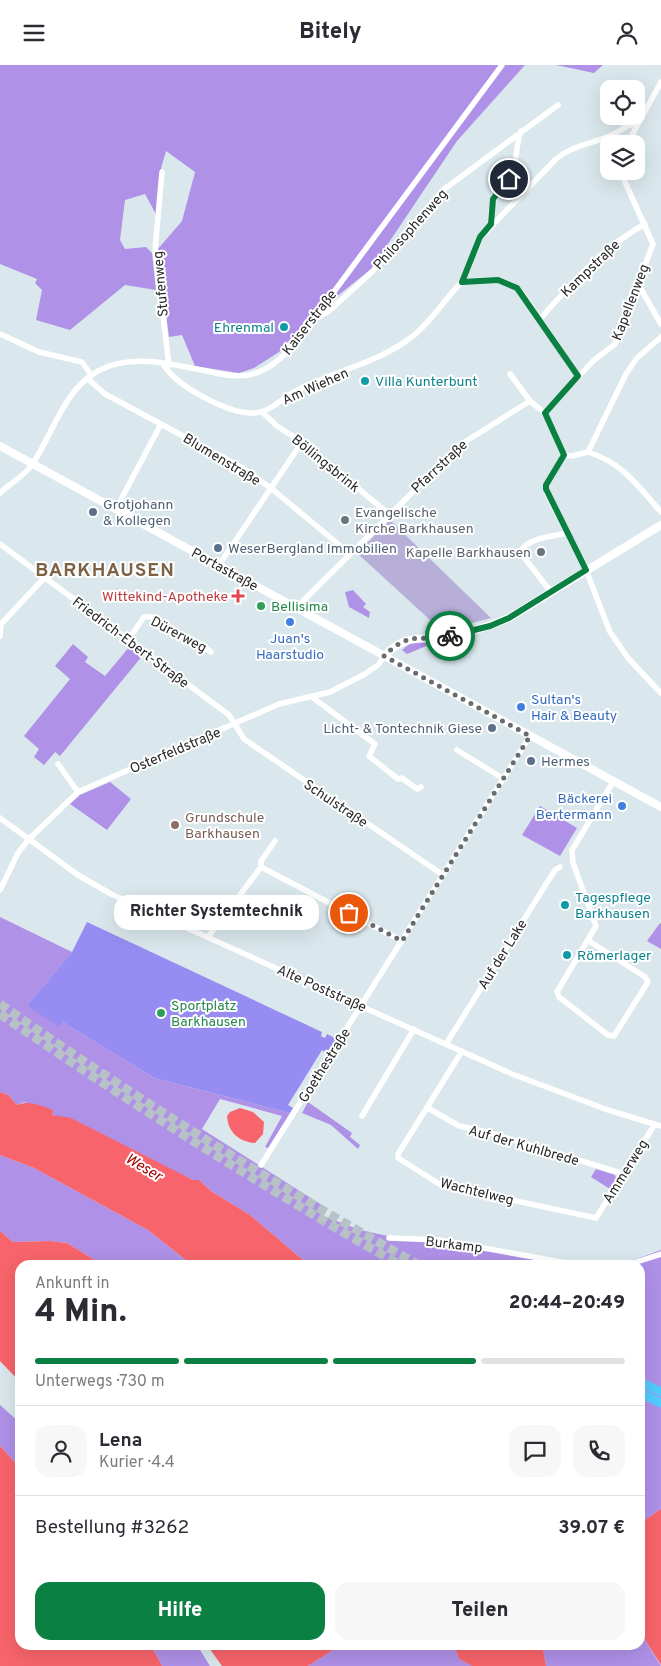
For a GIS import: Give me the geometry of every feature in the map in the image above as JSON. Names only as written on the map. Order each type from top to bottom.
[{"type":"highway","points":[[645,1384],[661,1392]]},
{"type":"highway","points":[[645,1395],[661,1403]]},
{"type":"main road","name":"Portastraße","points":[[0,445],[661,807]]},
{"type":"main road","points":[[384,656],[400,641],[415,637],[444,637],[490,626],[509,618],[661,525]]},
{"type":"street","name":"Kaiserstraße","points":[[0,493],[22,476],[32,464],[69,399],[89,377],[119,363],[166,365],[230,376],[259,372],[281,358],[313,320],[502,65]]},
{"type":"street","points":[[645,111],[661,82]]},
{"type":"street","name":"Philosophenweg","points":[[313,320],[329,311],[373,271],[443,190],[558,105]]},
{"type":"street","points":[[578,376],[522,293],[509,283],[498,280],[462,282],[480,237],[568,149],[614,134],[627,125]]},
{"type":"street","points":[[491,224],[493,199],[513,172],[515,153],[521,131]]},
{"type":"street","name":"Stufenweg","points":[[162,172],[155,250],[166,365]]},
{"type":"street","points":[[624,180],[653,244],[661,245]]},
{"type":"street","name":"Kampstraße","points":[[540,319],[575,279],[598,257],[623,236],[645,224]]},
{"type":"street","name":"Kapellenweg","points":[[545,413],[578,376],[615,344],[639,286],[647,256],[653,244]]},
{"type":"street","name":"Am Wiehen","points":[[262,412],[295,392],[392,352],[416,334],[462,282]]},
{"type":"street","points":[[639,286],[661,324]]},
{"type":"street","name":"Blumenstraße","points":[[0,334],[39,352],[82,362],[89,377],[104,394],[241,467],[272,489],[349,553]]},
{"type":"street","points":[[588,452],[626,374],[638,358],[661,337]]},
{"type":"street","points":[[166,365],[172,377],[205,397],[230,408],[245,412],[262,412]]},
{"type":"street","points":[[510,374],[530,401],[545,413],[564,455]]},
{"type":"street","name":"Pfarrstraße","points":[[296,608],[349,553],[460,445],[530,401]]},
{"type":"street","name":"Böllingsbrink","points":[[262,412],[277,426],[302,442],[389,514]]},
{"type":"street","points":[[116,509],[161,424]]},
{"type":"street","points":[[219,565],[302,442]]},
{"type":"street","points":[[564,455],[572,456],[588,452],[606,458],[619,467],[661,511]]},
{"type":"street","points":[[564,455],[546,485],[546,489],[566,533],[586,570],[610,632],[628,658],[661,693]]},
{"type":"street","points":[[551,592],[524,556],[522,549],[526,544],[566,533]]},
{"type":"street","name":"Friedrich-Ebert-Straße","points":[[0,544],[229,715],[236,724]]},
{"type":"street","points":[[0,636],[1,623],[45,577]]},
{"type":"street","name":"Dürerweg","points":[[128,640],[144,617],[151,617],[185,641],[197,642],[211,652]]},
{"type":"street","name":"Osterfeldstraße","points":[[0,890],[18,853],[28,840],[78,792],[279,705],[330,692],[365,674],[378,665],[384,656]]},
{"type":"street","points":[[312,697],[375,743],[369,756],[398,779],[402,779],[417,789],[421,787]]},
{"type":"street","name":"Schulstraße","points":[[236,724],[244,739],[443,875]]},
{"type":"street","name":"Goethestraße","points":[[261,1165],[530,736]]},
{"type":"street","points":[[457,750],[504,779]]},
{"type":"street","points":[[58,764],[78,792]]},
{"type":"street","points":[[589,941],[645,977],[648,982],[614,1036],[608,1035],[557,995],[556,992],[589,941],[596,926],[573,863],[572,850],[613,782]]},
{"type":"street","name":"Alte Poststraße","points":[[0,818],[28,840],[98,888],[512,1074],[558,1092],[658,1125]]},
{"type":"street","points":[[208,937],[261,867],[261,861],[275,841]]},
{"type":"street","points":[[261,867],[402,941]]},
{"type":"street","name":"Auf der Lake","points":[[446,1044],[555,870],[560,867]]},
{"type":"street","points":[[362,1116],[414,1029]]},
{"type":"street","name":"Wachtelweg","points":[[462,1051],[398,1154],[398,1158],[441,1185],[596,1218]]},
{"type":"street","name":"Auf der Kuhlbrede","points":[[428,1108],[459,1126],[487,1132],[624,1174]]},
{"type":"street","name":"Ammerweg","points":[[596,1218],[658,1125]]},
{"type":"street","name":"Burkamp","points":[[389,1238],[439,1240],[550,1260]]},
{"type":"street","points":[[642,1260],[661,1254]]},
{"type":"shaded area","points":[[0,65],[525,65],[457,141],[371,269],[310,318],[279,352],[254,368],[239,373],[195,366],[182,335],[169,337],[158,249],[182,221],[195,172],[166,151],[160,172],[157,216],[145,194],[125,200],[120,240],[125,249],[146,247],[152,253],[156,290],[125,285],[70,330],[36,320],[42,290],[35,283],[37,279],[0,264]]},
{"type":"shaded area","points":[[556,65],[603,65],[594,73]]},
{"type":"shaded area","points":[[390,520],[491,618],[442,631],[357,553]]},
{"type":"shaded area","points":[[353,590],[366,604],[363,607],[370,612],[369,618],[349,607],[345,592]]},
{"type":"shaded area","points":[[421,641],[431,644],[407,654],[402,650],[412,642]]},
{"type":"shaded area","points":[[73,644],[88,657],[85,662],[105,676],[130,646],[143,655],[60,756],[55,752],[44,765],[34,757],[39,749],[24,736],[70,679],[55,666]]},
{"type":"shaded area","points":[[110,782],[131,799],[107,830],[70,804],[80,795]]},
{"type":"shaded area","points":[[540,806],[577,828],[560,856],[522,835]]},
{"type":"shaded area","points":[[0,917],[72,952],[27,1005],[63,1022],[154,1078],[290,1113],[268,1148],[265,1147],[282,1116],[220,1099],[202,1129],[325,1207],[321,1215],[360,1230],[388,1236],[439,1239],[555,1260],[303,1260],[250,1215],[211,1191],[199,1180],[193,1180],[24,1102],[17,1105],[8,1095],[0,1092]]},
{"type":"shaded area","name":"Sportplatz Barkhausen","points":[[87,922],[322,1032],[321,1036],[325,1038],[327,1034],[337,1039],[327,1054],[322,1050],[288,1105],[293,1108],[290,1113],[154,1078],[63,1022],[59,1027],[27,1005],[72,952]]},
{"type":"shaded area","points":[[661,924],[661,949],[647,941]]},
{"type":"shaded area","points":[[308,1102],[352,1133],[350,1137],[360,1145],[358,1149],[331,1125],[302,1113]]},
{"type":"shaded area","points":[[0,1155],[34,1168],[148,1230],[186,1260],[95,1260],[67,1243],[50,1241],[13,1242],[0,1231]]},
{"type":"shaded area","points":[[596,1169],[615,1175],[616,1178],[610,1189],[591,1177]]},
{"type":"shaded area","points":[[661,1250],[661,1509],[645,1520],[645,1260],[634,1260]]},
{"type":"shaded area","points":[[0,1405],[15,1418],[15,1462],[0,1446]]},
{"type":"shaded area","points":[[645,1640],[661,1666],[546,1666],[543,1650],[645,1650]]},
{"type":"shaded area","points":[[154,1650],[200,1650],[210,1666],[162,1666]]},
{"type":"shaded area","points":[[333,1650],[456,1650],[459,1659],[472,1666],[308,1666]]},
{"type":"water","name":"Weser","points":[[0,1092],[8,1095],[17,1105],[30,1103],[53,1110],[52,1115],[71,1118],[193,1180],[199,1180],[211,1191],[250,1215],[303,1260],[186,1260],[148,1230],[34,1168],[0,1155]]},
{"type":"water","points":[[240,1108],[253,1112],[264,1122],[263,1134],[255,1143],[244,1141],[232,1132],[227,1116],[230,1112]]},
{"type":"water","points":[[0,1231],[13,1242],[50,1241],[67,1243],[95,1260],[15,1260],[15,1377],[0,1361]]},
{"type":"water","points":[[0,1446],[15,1462],[15,1650],[154,1650],[162,1666],[0,1666]]},
{"type":"water","points":[[661,1509],[661,1665],[645,1640],[645,1520]]},
{"type":"water","points":[[211,1650],[333,1650],[308,1666],[222,1666]]},
{"type":"water","points":[[456,1650],[543,1650],[546,1666],[472,1666],[459,1659]]},
{"type":"tunnel","points":[[0,1004],[206,1140],[410,1260]]},
{"type":"tunnel","points":[[0,1014],[197,1144],[392,1260]]},
{"type":"way so far","points":[[349,913],[402,941],[530,736],[384,656],[400,641],[415,637],[450,636]]},
{"type":"place","name":"Ehrenmal","points":[[284,327]]},
{"type":"place","name":"Villa Kunterbunt","points":[[365,381]]},
{"type":"place","name":"Grotjohann & Kollegen","points":[[93,512]]},
{"type":"place","name":"Evangelische Kirche Barkhausen","points":[[345,520]]},
{"type":"place","name":"WeserBergland Immobilien","points":[[218,548]]},
{"type":"place","name":"Kapelle Barkhausen","points":[[541,552]]},
{"type":"place","name":"Wittekind-Apotheke","points":[[238,596]]},
{"type":"place","name":"Bellisima","points":[[261,606]]},
{"type":"place","name":"Juan's Haarstudio","points":[[290,622]]},
{"type":"place","name":"Sultan's Hair & Beauty","points":[[521,707]]},
{"type":"place","name":"Licht- & Tontechnik Giese","points":[[492,728]]},
{"type":"place","name":"Hermes","points":[[531,761]]},
{"type":"place","name":"Bäckerei Bertermann","points":[[622,806]]},
{"type":"place","name":"Grundschule Barkhausen","points":[[175,825]]},
{"type":"place","name":"Tagespflege Barkhausen","points":[[565,905]]},
{"type":"place","name":"Richter Systemtechnik","points":[[349,913]]},
{"type":"place","name":"Römerlager","points":[[567,955]]},
{"type":"place","name":"Sportplatz Barkhausen","points":[[161,1013]]},
{"type":"district","name":"BARKHAUSEN","points":[[105,569]]},
{"type":"route","points":[[450,636],[490,626],[509,618],[586,570],[566,533],[546,489],[546,485],[564,455],[545,413],[578,376],[517,288],[509,283],[498,280],[462,282],[480,237],[491,224],[493,199],[498,190],[509,179]]}]
